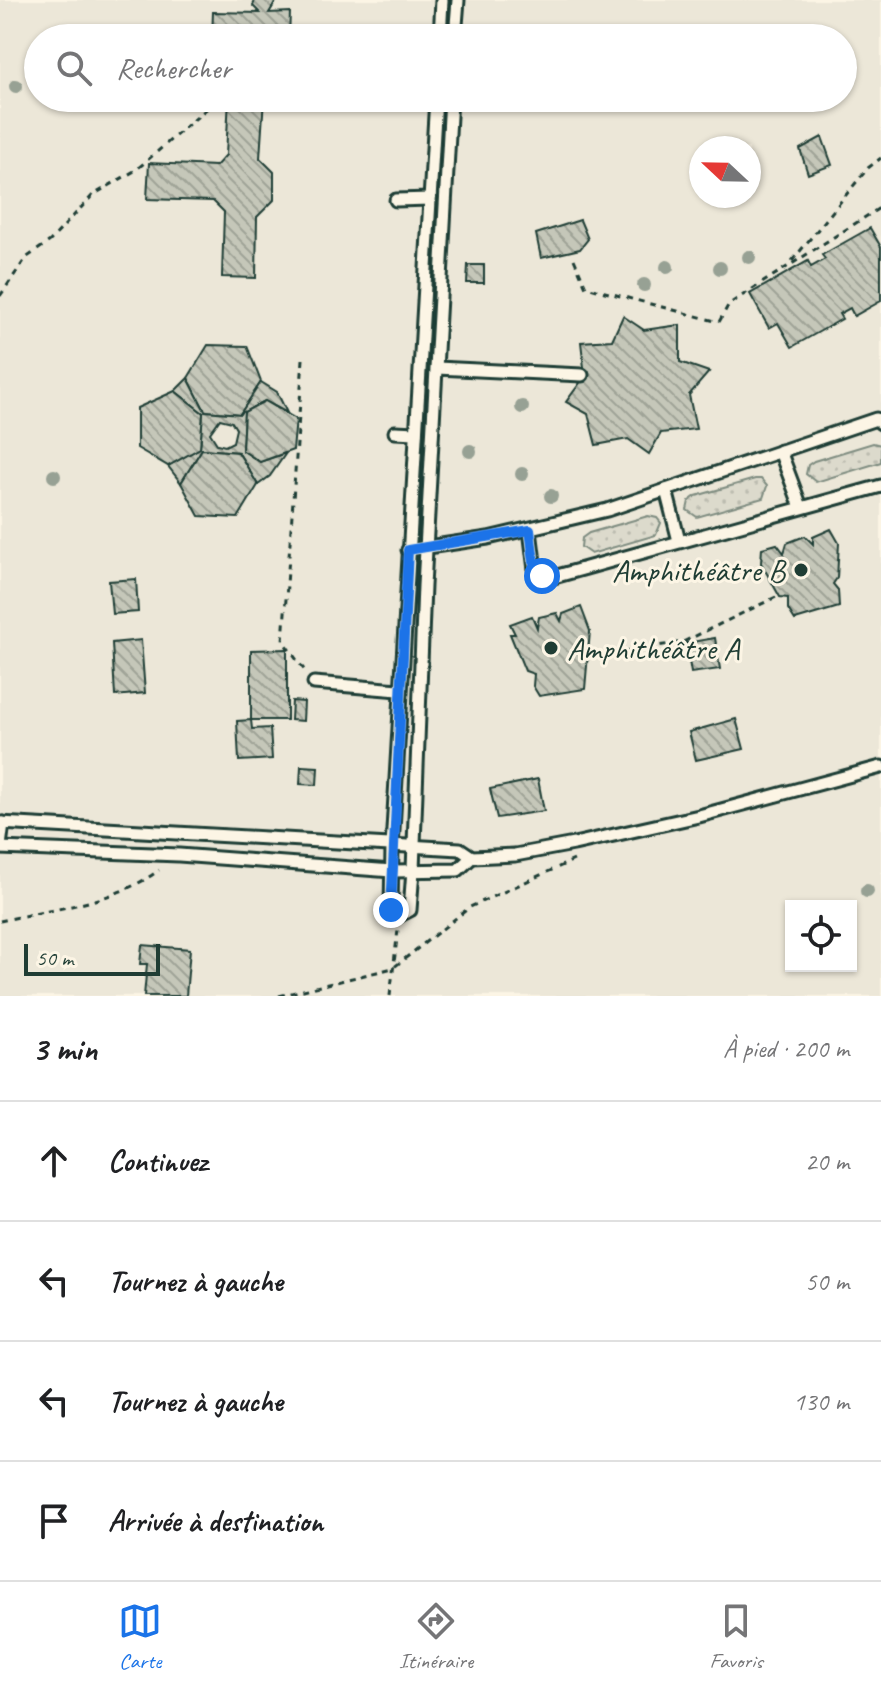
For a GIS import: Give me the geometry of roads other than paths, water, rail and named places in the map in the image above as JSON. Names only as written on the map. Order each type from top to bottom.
[{"type":"lane","points":[[441,24],[442,0]]},
{"type":"lane","points":[[456,24],[458,0]]},
{"type":"lane","points":[[435,112],[392,847],[391,910],[400,915],[410,910],[413,870],[450,112]]},
{"type":"lane","points":[[396,200],[430,199]]},
{"type":"lane","points":[[423,314],[439,316]]},
{"type":"lane","points":[[437,368],[582,375]]},
{"type":"lane","points":[[408,550],[530,530],[607,510],[876,419],[881,423]]},
{"type":"lane","points":[[395,432],[416,433]]},
{"type":"lane","points":[[780,451],[801,507]]},
{"type":"lane","points":[[530,530],[535,570],[550,578],[881,486]]},
{"type":"lane","points":[[666,490],[679,541]]},
{"type":"lane","points":[[314,683],[399,690]]},
{"type":"lane","points":[[472,857],[460,849],[2,823],[0,847],[179,855],[392,871],[458,870],[472,857],[574,844],[699,816],[881,767]]},
{"type":"place","name":"Amphithéâtre B","points":[[801,570]]},
{"type":"place","name":"Amphithéâtre A","points":[[551,648]]}]
